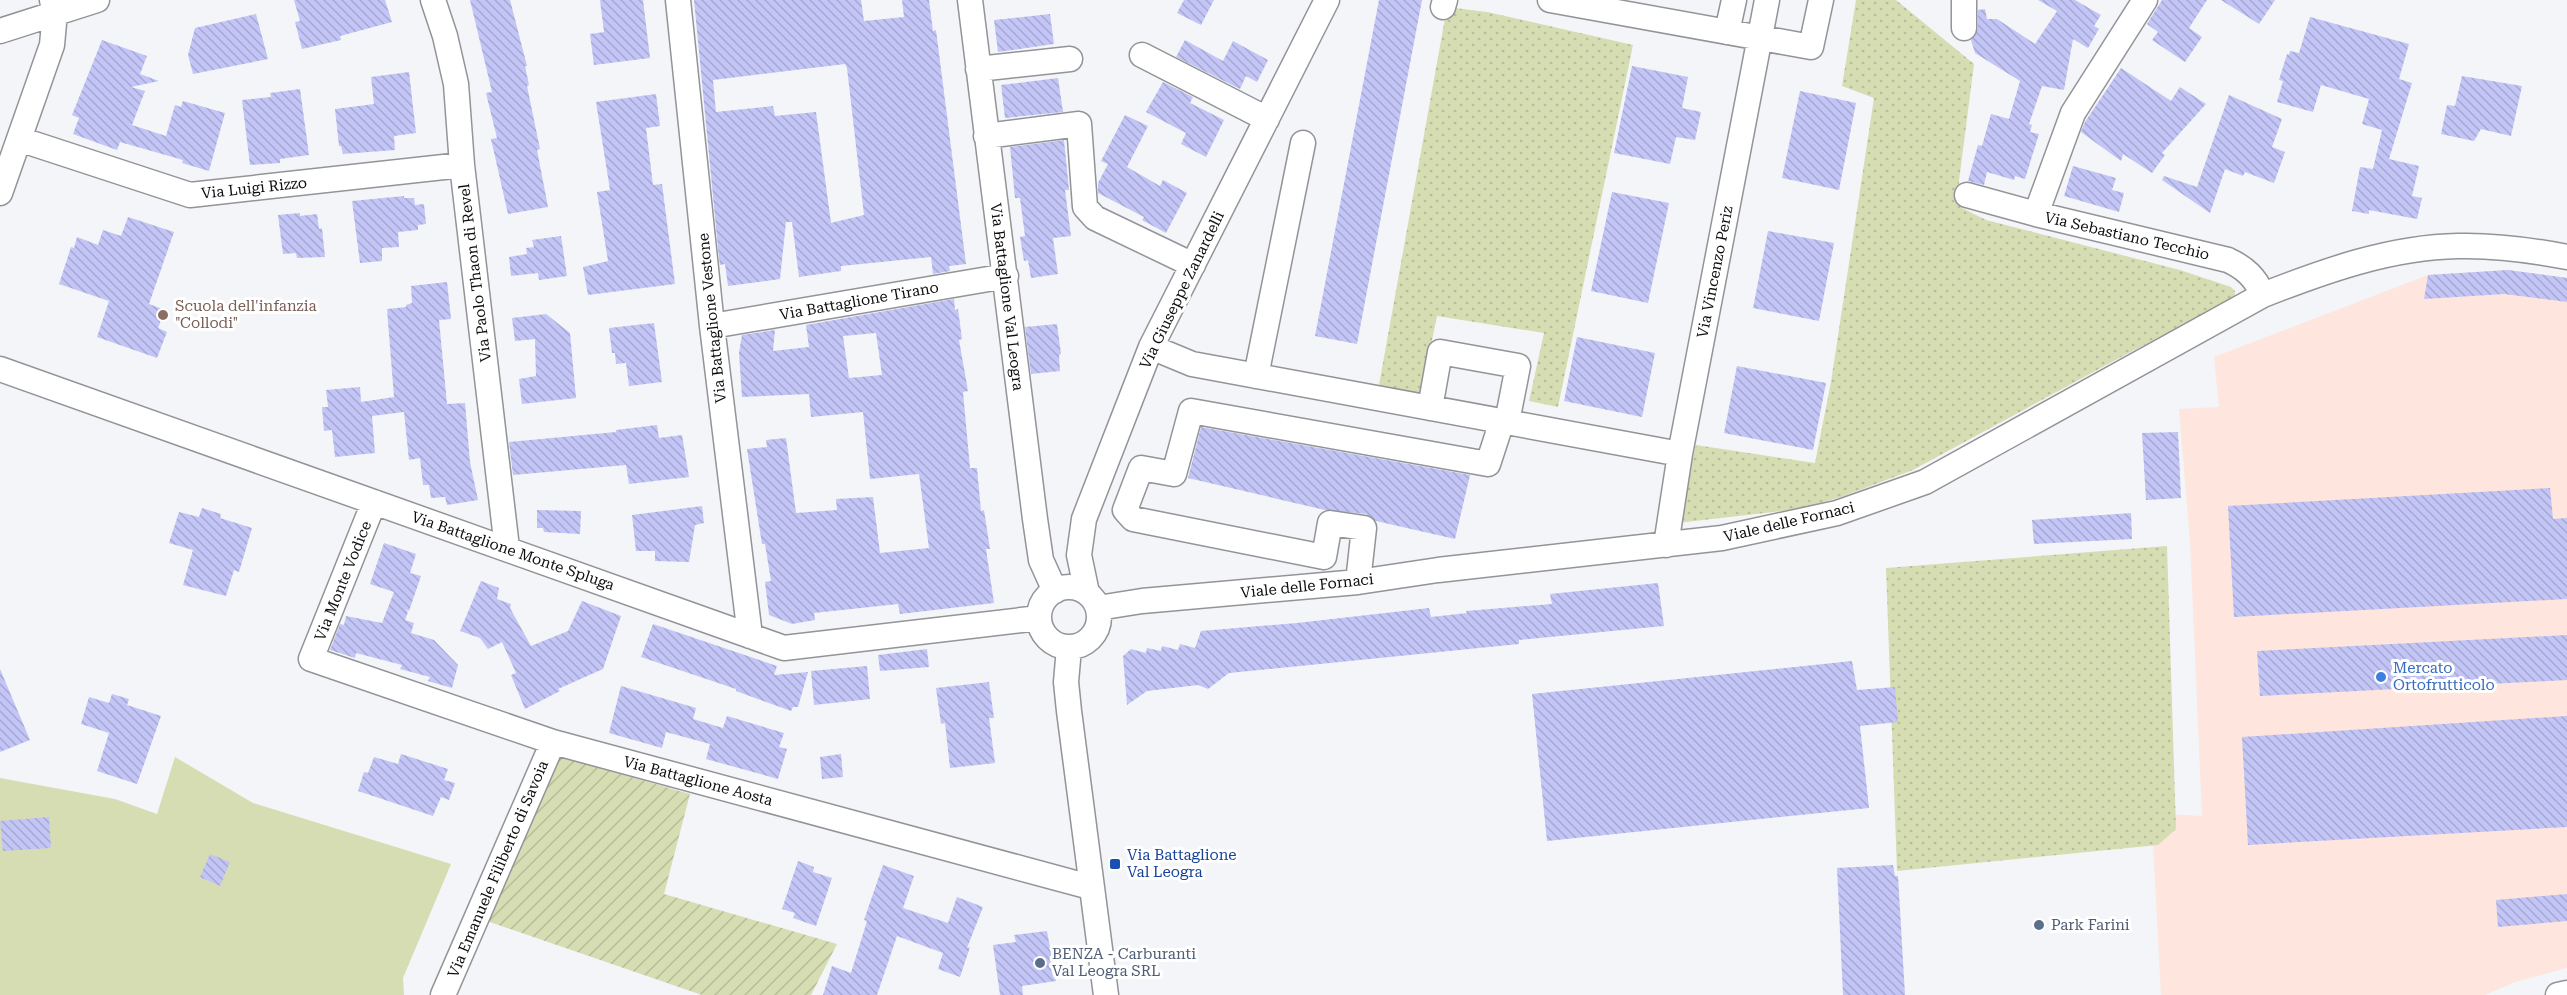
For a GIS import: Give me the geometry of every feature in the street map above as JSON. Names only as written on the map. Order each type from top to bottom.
[{"type":"street","points":[[0,31],[53,6],[97,0]]},
{"type":"street","name":"Via Paolo Thaon di Revel","points":[[433,0],[445,36],[456,84],[462,165],[507,548]]},
{"type":"street","name":"Via Battaglione Vestone","points":[[678,0],[712,326],[750,636]]},
{"type":"street","name":"Via Battaglione Val Leogra","points":[[970,0],[1041,560],[1055,591]]},
{"type":"street","name":"Via Giuseppe Zanardelli","points":[[1092,600],[1079,555],[1084,519],[1151,347],[1327,0]]},
{"type":"street","points":[[1550,0],[1811,47],[1821,0]]},
{"type":"street","points":[[1727,32],[1734,0]]},
{"type":"street","name":"Via Vincenzo Periz","points":[[1666,545],[1680,454],[1767,0]]},
{"type":"street","points":[[1964,0],[1964,28]]},
{"type":"street","name":"Via Sebastiano Tecchio","points":[[2145,0],[2073,113],[2036,214],[2228,260],[2245,268],[2258,284],[2263,295]]},
{"type":"street","points":[[0,193],[52,45],[53,6]]},
{"type":"street","points":[[1142,55],[1267,119]]},
{"type":"street","points":[[978,69],[1070,59]]},
{"type":"street","points":[[986,136],[1078,124],[1085,207],[1095,218],[1193,265]]},
{"type":"street","name":"Via Luigi Rizzo","points":[[19,139],[190,195],[462,165]]},
{"type":"street","points":[[1256,376],[1303,143]]},
{"type":"street","points":[[1967,195],[2036,214]]},
{"type":"street","name":"Viale delle Fornaci","points":[[1092,600],[1142,601],[1358,582],[1438,570],[1722,538],[1837,513],[1925,482],[2263,295],[2320,272],[2376,258],[2456,246],[2525,249],[2567,257]]},
{"type":"street","name":"Via Battaglione Tirano","points":[[712,326],[1006,276]]},
{"type":"street","points":[[1151,347],[1192,364],[1680,454]]},
{"type":"street","points":[[1358,582],[1364,528],[1330,523],[1324,557],[1133,519],[1125,510],[1141,468],[1174,474],[1191,411],[1488,464],[1504,422],[1518,366],[1440,352],[1430,408]]},
{"type":"street","name":"Via Battaglione Monte Spluga","points":[[0,369],[784,648],[1039,618]]},
{"type":"street","name":"Via Monte Vodice","points":[[311,659],[374,502]]},
{"type":"street","points":[[1065,587],[1076,588],[1092,600],[1099,622],[1093,635],[1082,645],[1069,648],[1057,645],[1048,639],[1041,629],[1039,618],[1043,602],[1055,591],[1065,587]]},
{"type":"street","points":[[1069,648],[1066,682],[1069,711],[1090,887],[1106,995]]},
{"type":"street","name":"Via Battaglione Aosta","points":[[311,659],[553,742],[1090,887]]},
{"type":"street","name":"Via Emanuele Filiberto di Savoia","points":[[443,995],[553,742]]},
{"type":"street","points":[[2558,995],[2567,993]]},
{"type":"shaded area","name":"Mercato Ortofrutticolo","points":[[2508,270],[2567,278],[2567,968],[2515,982],[2485,995],[2161,995],[2153,843],[2155,813],[2202,816],[2190,541],[2179,409],[2219,407],[2214,357],[2428,275]]},
{"type":"green space","points":[[1856,0],[1896,0],[1974,64],[1959,181],[1960,207],[1986,220],[2180,270],[2231,287],[2235,291],[2234,299],[2121,357],[1913,470],[1841,497],[1799,509],[1677,523],[1696,445],[1815,463],[1831,382],[1874,98],[1842,86]]},
{"type":"green space","points":[[1447,7],[1487,12],[1633,45],[1558,407],[1529,401],[1544,333],[1437,316],[1421,394],[1379,385]]},
{"type":"green space","points":[[2167,546],[2176,829],[2158,845],[1897,871],[1886,568]]},
{"type":"green space","points":[[558,756],[690,794],[664,894],[837,944],[811,995],[702,995],[487,921]]},
{"type":"green space","points":[[175,757],[253,803],[451,864],[403,978],[404,995],[0,995],[0,778],[115,799],[157,814]]},
{"type":"building","points":[[294,0],[385,0],[392,22],[340,36],[341,40],[302,49],[295,22],[300,21]]},
{"type":"building","points":[[470,0],[510,0],[527,66],[525,66],[529,85],[527,86],[540,149],[537,150],[548,207],[508,214],[491,139],[497,138],[486,93],[492,92]]},
{"type":"building","points":[[600,0],[643,0],[650,58],[594,65],[590,34],[604,32]]},
{"type":"building","points":[[694,0],[861,0],[864,21],[904,17],[902,0],[929,0],[933,31],[936,30],[966,264],[949,266],[950,271],[933,274],[931,257],[841,266],[841,271],[799,277],[792,222],[786,222],[780,279],[728,286],[725,264],[720,265]],"holes":[[[845,64],[864,215],[831,223],[816,112],[775,116],[773,106],[716,112],[713,80]]]},
{"type":"building","points":[[1184,0],[1214,0],[1201,25],[1177,13]]},
{"type":"building","points":[[1379,0],[1422,0],[1357,344],[1315,336]]},
{"type":"building","points":[[2038,0],[2075,0],[2101,15],[2094,26],[2099,29],[2088,48],[2073,39],[2064,90],[2042,86],[2029,124],[2032,125],[2030,132],[2039,134],[2025,179],[2015,176],[2014,180],[1987,172],[1984,185],[1968,181],[1978,145],[1982,146],[1991,114],[2009,119],[2020,81],[1975,53],[1971,40],[1978,29],[1978,10],[1985,9],[1987,19],[1997,19],[2035,44],[2057,11]]},
{"type":"building","points":[[2162,0],[2207,0],[2189,28],[2202,37],[2185,62],[2152,40],[2158,32],[2147,24]]},
{"type":"building","points":[[2221,0],[2275,0],[2259,24]]},
{"type":"building","points":[[256,14],[268,59],[193,74],[188,55],[195,28]]},
{"type":"building","points":[[1050,14],[1054,44],[998,52],[994,20]]},
{"type":"building","points":[[2310,17],[2409,44],[2399,79],[2412,83],[2389,159],[2419,166],[2412,196],[2422,198],[2417,219],[2369,210],[2369,214],[2352,211],[2360,167],[2373,169],[2382,130],[2362,124],[2369,99],[2321,85],[2313,112],[2277,102],[2283,81],[2279,80],[2287,54],[2289,55],[2290,51],[2299,53]]},
{"type":"building","points":[[102,40],[147,56],[140,74],[159,81],[131,87],[145,91],[132,125],[166,136],[175,105],[181,107],[183,101],[225,113],[209,171],[182,163],[183,160],[120,142],[117,150],[73,134],[79,118],[72,115]]},
{"type":"building","points":[[1185,40],[1223,61],[1233,41],[1268,60],[1257,82],[1246,76],[1240,89],[1176,57]]},
{"type":"building","points":[[1632,66],[1688,77],[1682,108],[1701,112],[1695,140],[1676,137],[1670,164],[1614,153]]},
{"type":"building","points":[[2121,68],[2171,101],[2180,87],[2206,104],[2162,153],[2165,155],[2152,173],[2123,154],[2121,161],[2081,132],[2085,122]]},
{"type":"building","points":[[409,72],[416,133],[394,136],[395,150],[343,154],[339,146],[335,109],[374,104],[371,77]]},
{"type":"building","points":[[2462,76],[2522,86],[2511,136],[2481,129],[2474,141],[2441,134],[2447,105],[2455,106]]},
{"type":"building","points":[[1058,78],[1063,112],[1005,118],[1001,85]]},
{"type":"building","points":[[1163,82],[1193,97],[1190,103],[1224,120],[1206,157],[1181,144],[1186,133],[1146,112]]},
{"type":"building","points":[[300,89],[309,155],[280,159],[280,163],[250,165],[242,100],[271,97],[270,93]]},
{"type":"building","points":[[1800,91],[1856,103],[1839,190],[1782,178]]},
{"type":"building","points":[[656,94],[660,126],[646,128],[653,185],[662,184],[675,284],[588,295],[583,267],[608,261],[597,192],[610,190],[596,102]]},
{"type":"building","points":[[2229,95],[2282,119],[2272,147],[2285,152],[2274,183],[2245,172],[2243,176],[2225,169],[2210,213],[2162,180],[2164,176],[2197,187]]},
{"type":"building","points":[[1125,115],[1148,126],[1127,167],[1160,186],[1163,180],[1187,193],[1166,233],[1142,220],[1144,217],[1098,193],[1098,183],[1108,164],[1101,161]]},
{"type":"building","points":[[1064,140],[1069,190],[1065,190],[1071,236],[1053,238],[1058,274],[1031,278],[1028,260],[1024,261],[1020,237],[1025,236],[1020,198],[1015,198],[1010,147]]},
{"type":"building","points":[[2073,166],[2116,178],[2112,190],[2124,193],[2119,212],[2064,196]]},
{"type":"building","points":[[1612,192],[1669,203],[1648,303],[1591,291]]},
{"type":"building","points":[[404,196],[404,198],[414,198],[415,205],[424,204],[426,224],[418,225],[418,230],[398,232],[399,247],[382,248],[382,261],[360,263],[352,201]]},
{"type":"building","points":[[300,213],[300,216],[317,214],[319,229],[322,228],[325,257],[297,258],[296,253],[283,254],[278,215]]},
{"type":"building","points":[[128,217],[174,232],[149,304],[165,310],[158,328],[167,332],[157,358],[97,337],[109,301],[59,284],[71,247],[74,248],[77,237],[98,245],[103,230],[121,236]]},
{"type":"building","points":[[1768,231],[1834,243],[1819,321],[1753,308]]},
{"type":"building","points":[[561,236],[567,276],[539,280],[538,273],[511,276],[509,257],[527,254],[526,248],[534,247],[532,240]]},
{"type":"building","points":[[2508,270],[2567,278],[2567,302],[2504,294],[2424,299],[2428,275]]},
{"type":"building","points":[[447,282],[451,319],[439,320],[447,404],[465,403],[470,462],[478,500],[447,505],[445,497],[431,498],[429,485],[423,485],[420,458],[409,460],[404,412],[372,416],[375,453],[335,457],[332,430],[324,431],[322,407],[328,407],[326,390],[360,387],[361,402],[394,397],[387,309],[406,307],[412,303],[411,286]]},
{"type":"building","points":[[954,299],[955,310],[958,309],[962,339],[959,340],[968,391],[963,392],[970,468],[977,468],[981,511],[984,510],[990,549],[986,549],[994,603],[900,614],[898,604],[814,613],[815,620],[792,624],[769,615],[765,582],[771,581],[765,544],[762,544],[747,449],[767,447],[766,440],[786,438],[796,513],[837,510],[836,499],[873,497],[880,553],[929,548],[919,474],[870,479],[863,412],[811,417],[809,394],[742,397],[739,353],[742,335],[775,330],[773,351],[809,347],[806,325]],"holes":[[[876,333],[882,375],[849,378],[843,336]]]},
{"type":"building","points":[[546,314],[570,333],[576,398],[522,404],[519,379],[536,376],[535,339],[515,341],[512,318]]},
{"type":"building","points":[[654,323],[662,382],[629,386],[626,363],[616,364],[615,353],[612,353],[609,328]]},
{"type":"building","points":[[1057,324],[1061,354],[1059,355],[1060,371],[1031,374],[1025,327]]},
{"type":"building","points":[[1577,337],[1655,353],[1642,417],[1564,401]]},
{"type":"building","points":[[1737,366],[1826,383],[1813,450],[1724,433]]},
{"type":"building","points":[[657,425],[659,438],[682,435],[689,477],[629,484],[626,465],[513,475],[509,442],[616,432],[616,430]]},
{"type":"building","points":[[1201,427],[1470,475],[1455,539],[1376,521],[1366,514],[1325,510],[1188,478]]},
{"type":"building","points":[[2178,432],[2181,498],[2146,500],[2142,433]]},
{"type":"building","points":[[2550,488],[2553,519],[2567,518],[2567,599],[2234,617],[2228,506]]},
{"type":"building","points":[[702,506],[704,523],[695,525],[689,562],[655,561],[655,551],[636,551],[632,515]]},
{"type":"building","points":[[202,508],[221,514],[220,518],[252,528],[239,572],[234,570],[226,596],[183,585],[193,550],[169,543],[179,512],[199,517]]},
{"type":"building","points":[[537,510],[581,511],[580,534],[544,532],[543,528],[537,528]]},
{"type":"building","points":[[2131,513],[2132,539],[2034,544],[2032,520]]},
{"type":"building","points":[[384,543],[416,554],[410,573],[421,576],[409,611],[405,609],[408,612],[405,620],[414,623],[411,633],[434,640],[458,665],[452,688],[428,681],[430,677],[400,669],[402,665],[356,653],[355,658],[330,650],[340,624],[344,625],[346,616],[382,623],[394,592],[370,584]]},
{"type":"building","points":[[481,581],[499,588],[497,599],[511,604],[510,608],[531,646],[568,631],[582,601],[621,616],[603,669],[558,689],[560,691],[525,709],[511,675],[516,673],[502,642],[488,649],[480,638],[460,631]]},
{"type":"building","points":[[1658,583],[1664,626],[1519,640],[1519,644],[1229,673],[1208,689],[1198,685],[1147,691],[1127,705],[1123,656],[1131,649],[1146,653],[1147,648],[1161,651],[1162,646],[1178,650],[1180,644],[1195,648],[1201,631],[1429,608],[1431,617],[1467,613],[1466,611],[1552,604],[1550,594]]},
{"type":"building","points":[[653,624],[777,666],[774,675],[808,672],[798,707],[793,707],[791,711],[736,691],[736,689],[641,657]]},
{"type":"building","points":[[2567,635],[2567,680],[2260,696],[2257,651]]},
{"type":"building","points":[[927,649],[929,667],[880,671],[878,655]]},
{"type":"building","points":[[1852,661],[1857,690],[1895,687],[1898,722],[1860,726],[1869,808],[1547,841],[1532,694]]},
{"type":"building","points":[[867,666],[870,699],[814,705],[811,671]]},
{"type":"building","points":[[0,669],[30,740],[0,752]]},
{"type":"building","points":[[989,682],[994,718],[989,718],[995,763],[950,768],[945,723],[941,724],[936,688]]},
{"type":"building","points":[[621,686],[696,708],[693,719],[723,728],[727,716],[784,733],[779,747],[787,749],[778,779],[706,759],[710,744],[666,732],[662,748],[609,733]]},
{"type":"building","points":[[112,694],[129,699],[127,705],[161,716],[137,784],[97,771],[109,733],[81,724],[89,697],[109,703]]},
{"type":"building","points":[[2567,716],[2567,827],[2248,845],[2242,737]]},
{"type":"building","points":[[401,754],[448,769],[444,780],[455,783],[449,800],[441,797],[433,816],[358,791],[364,772],[368,773],[374,757],[398,764]]},
{"type":"building","points":[[841,754],[843,777],[822,779],[820,757]]},
{"type":"building","points":[[49,817],[51,848],[3,851],[0,821]]},
{"type":"building","points":[[210,854],[230,862],[220,886],[200,877]]},
{"type":"building","points":[[798,861],[814,867],[813,872],[832,878],[816,926],[793,918],[795,913],[782,909]]},
{"type":"building","points":[[883,865],[914,876],[903,908],[948,923],[957,897],[983,907],[967,948],[970,947],[960,977],[938,969],[943,953],[897,936],[877,995],[823,995],[832,966],[851,973],[867,921],[864,920]]},
{"type":"building","points":[[1893,865],[1895,876],[1898,876],[1905,995],[1843,995],[1837,868]]},
{"type":"building","points":[[2567,894],[2567,921],[2498,927],[2496,900]]},
{"type":"building","points":[[1047,931],[1056,981],[1022,986],[1023,995],[1000,995],[993,945],[1016,942],[1014,935]]},
{"type":"place","name":"Scuola dell'infanzia \"Collodi\"","points":[[163,315]]},
{"type":"place","name":"Mercato Ortofrutticolo","points":[[2381,677]]},
{"type":"place","name":"Via Battaglione Val Leogra","points":[[1115,864]]},
{"type":"place","name":"Park Farini","points":[[2039,925]]},
{"type":"place","name":"BENZA - Carburanti Val Leogra SRL","points":[[1040,963]]}]
